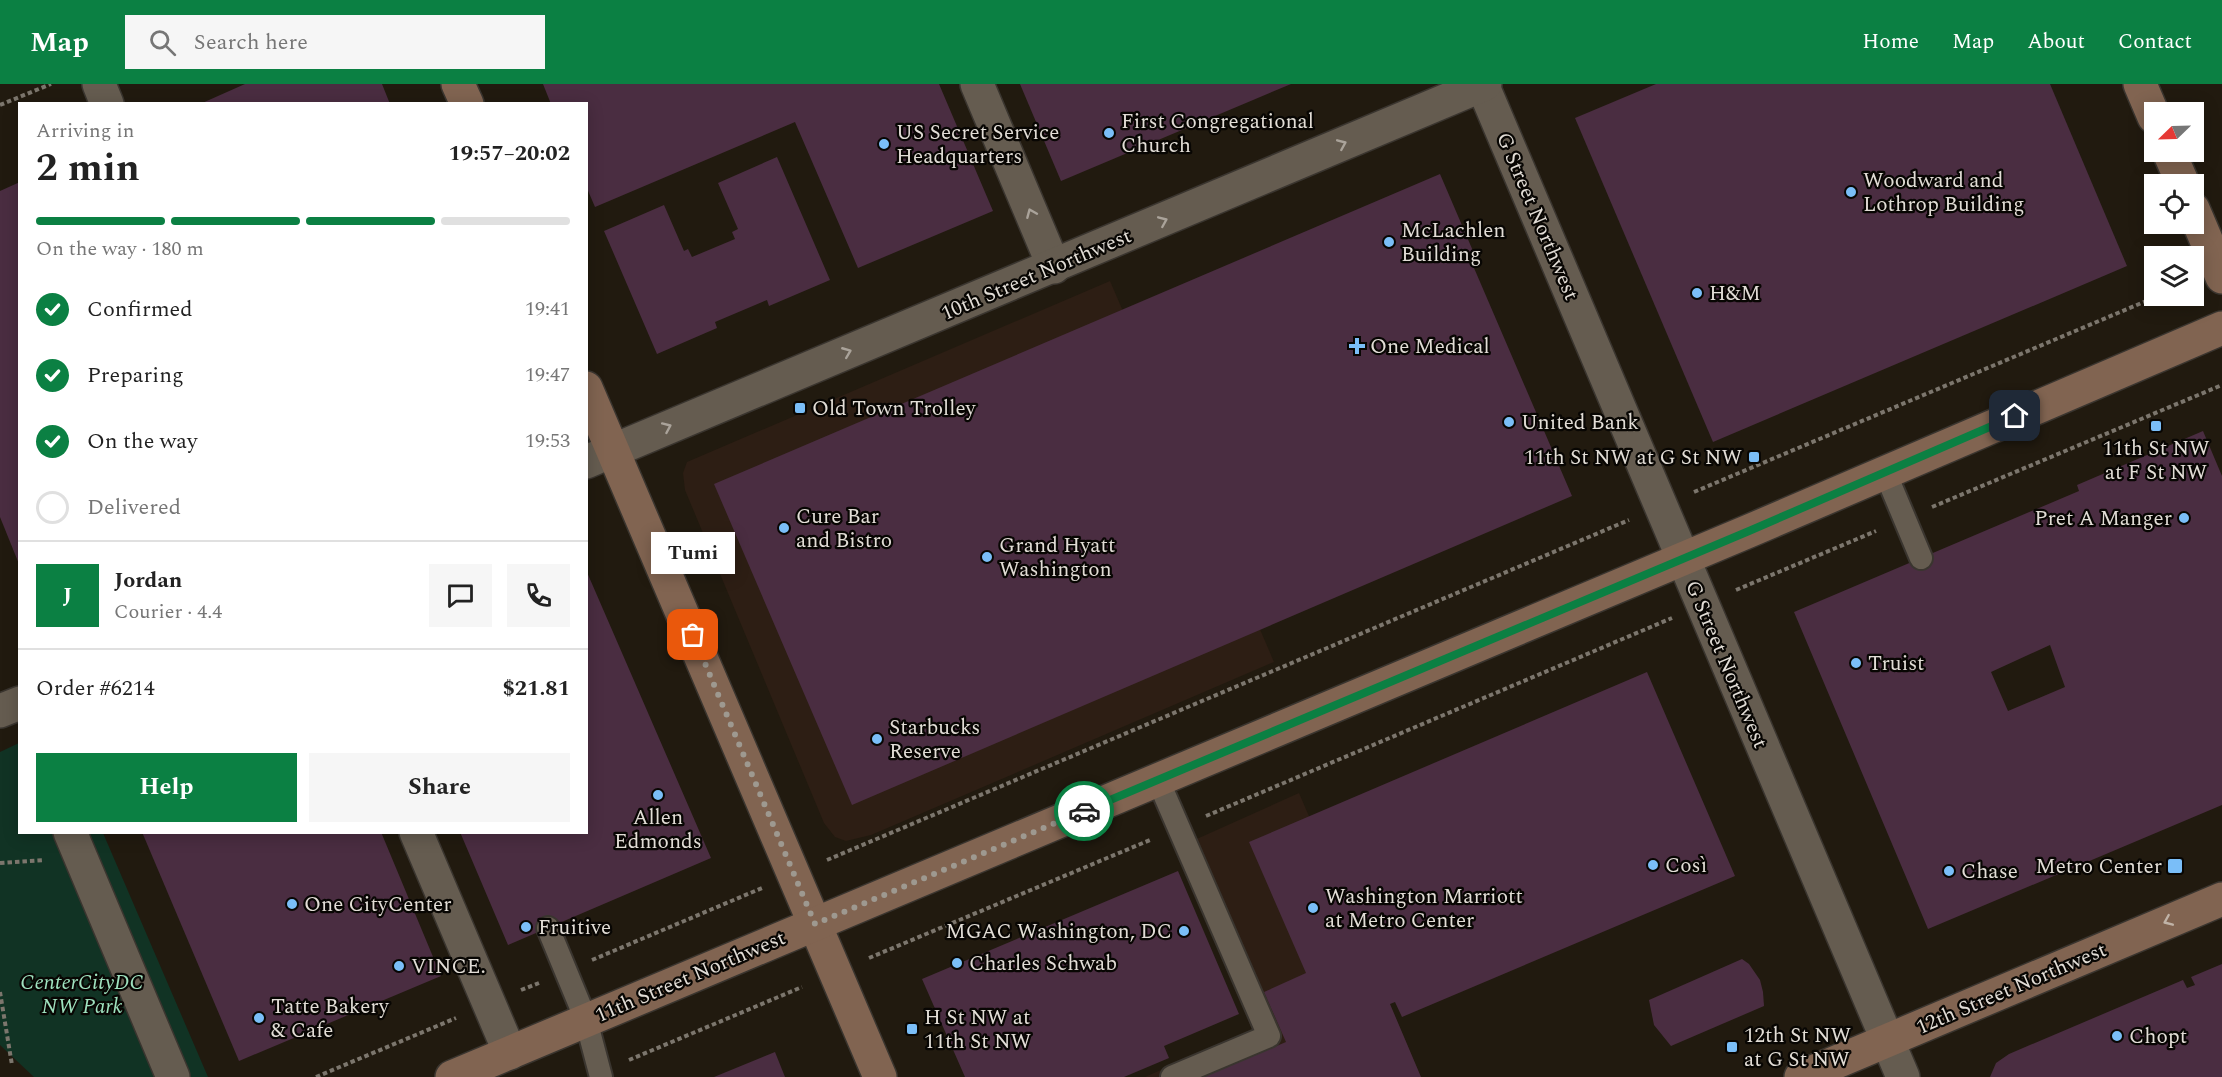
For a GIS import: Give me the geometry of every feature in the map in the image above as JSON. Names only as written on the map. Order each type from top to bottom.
[{"type":"main road","points":[[458,84],[466,102]]},
{"type":"main road","points":[[2140,84],[2148,102]]},
{"type":"main road","points":[[2204,234],[2222,277]]},
{"type":"main road","name":"11th Street Northwest","points":[[452,1077],[1682,559],[2222,328]]},
{"type":"main road","points":[[588,398],[600,456],[815,924],[880,1077]]},
{"type":"main road","name":"12th Street Northwest","points":[[1801,1077],[2222,899]]},
{"type":"street","points":[[99,84],[106,102]]},
{"type":"street","points":[[977,84],[1054,267]]},
{"type":"street","name":"10th Street Northwest","points":[[600,456],[1054,267],[1483,84]]},
{"type":"street","name":"G Street Northwest","points":[[1483,84],[1903,1077]]},
{"type":"street","points":[[71,834],[173,1077]]},
{"type":"street","points":[[417,834],[510,1053]]},
{"type":"lane","points":[[1885,472],[1921,558]]},
{"type":"lane","points":[[1158,780],[1269,1036],[1172,1077]]},
{"type":"lane","points":[[548,928],[586,1020],[600,1075]]},
{"type":"path","points":[[0,105],[51,84]]},
{"type":"path","points":[[1755,467],[2144,302]]},
{"type":"path","points":[[1797,565],[2222,385]]},
{"type":"path","points":[[883,837],[1562,548]]},
{"type":"path","points":[[924,935],[1619,641]]},
{"type":"path","points":[[0,993],[12,1065]]},
{"type":"path","points":[[600,1075],[745,1011]]},
{"type":"shaded area","name":"Grand Hyatt Washington","points":[[1110,281],[1274,662],[871,835],[846,841],[835,837],[824,823],[685,490],[683,473],[687,462]]},
{"type":"shaded area","points":[[1299,793],[1421,1077],[1145,1077],[1252,1030],[1181,846]]},
{"type":"green space","name":"CenterCityDC NW Park","points":[[18,743],[18,834],[103,834],[208,1077],[34,1077],[0,1045],[0,752]]},
{"type":"building","points":[[245,84],[382,84],[389,102],[204,102]]},
{"type":"building","name":"US Secret Service Headquarters","points":[[543,84],[939,84],[993,211],[858,268],[795,122],[595,207],[588,191],[588,102],[550,102]]},
{"type":"building","name":"First Congregational Church","points":[[1020,84],[1291,84],[1061,181]]},
{"type":"building","name":"Woodward and Lothrop Building","points":[[1656,84],[2050,84],[2127,266],[1713,442],[1575,118]]},
{"type":"building","points":[[777,157],[830,280],[769,306],[767,300],[715,322],[717,328],[657,354],[604,231],[664,205],[684,251],[688,249],[692,257],[735,239],[732,232],[738,229],[718,183]]},
{"type":"building","points":[[1440,174],[1473,251],[1468,254],[1572,496],[852,805],[714,484]]},
{"type":"building","points":[[18,183],[18,562],[0,517],[0,191]]},
{"type":"building","points":[[2203,431],[2222,476],[2222,805],[1928,929],[1794,612],[2079,491],[2077,485]],"holes":[[[2050,645],[2065,687],[2008,711],[1991,672]]]},
{"type":"building","points":[[588,575],[711,858],[508,945],[461,834],[588,834]]},
{"type":"building","points":[[1647,672],[1735,876],[1402,1017],[1395,1002],[1390,1004],[1421,1077],[1202,1077],[1286,1042],[1264,992],[1306,973],[1249,842]]},
{"type":"building","name":"One CityCenter","points":[[143,834],[382,834],[441,976],[239,1061]]},
{"type":"building","points":[[1178,871],[1239,1014],[1164,1046],[1169,1058],[1124,1077],[965,1077],[922,979]]},
{"type":"building","points":[[1742,959],[1749,964],[1760,980],[1764,1006],[1671,1046],[1654,1025],[1649,1000]]},
{"type":"building","points":[[2222,964],[2222,1077],[1990,1077],[1996,1063],[2009,1054],[2183,980],[2187,988],[2195,985],[2191,977]]},
{"type":"building","points":[[775,1052],[785,1077],[714,1077]]},
{"type":"way so far","points":[[693,635],[815,924],[1084,811]]},
{"type":"place","name":"First Congregational Church","points":[[1109,133]]},
{"type":"place","name":"US Secret Service Headquarters","points":[[884,144]]},
{"type":"place","name":"Woodward and Lothrop Building","points":[[1851,192]]},
{"type":"place","name":"McLachlen Building","points":[[1389,242]]},
{"type":"place","name":"H&M","points":[[1697,293]]},
{"type":"place","name":"One Medical","points":[[1357,346]]},
{"type":"place","name":"Old Town Trolley","points":[[800,408]]},
{"type":"place","name":"United Bank","points":[[1509,422]]},
{"type":"place","name":"11th St NW at F St NW","points":[[2156,426]]},
{"type":"place","name":"11th St NW at G St NW","points":[[1754,457]]},
{"type":"place","name":"Pret A Manger","points":[[2184,518]]},
{"type":"place","name":"Cure Bar and Bistro","points":[[784,528]]},
{"type":"place","name":"Grand Hyatt Washington","points":[[987,557]]},
{"type":"place","name":"Tumi","points":[[693,635]]},
{"type":"place","name":"Truist","points":[[1856,663]]},
{"type":"place","name":"Starbucks Reserve","points":[[877,739]]},
{"type":"place","name":"Allen Edmonds","points":[[658,795]]},
{"type":"place","name":"Così","points":[[1653,865]]},
{"type":"place","name":"Metro Center","points":[[2175,866]]},
{"type":"place","name":"Chase","points":[[1949,871]]},
{"type":"place","name":"One CityCenter","points":[[292,904]]},
{"type":"place","name":"Washington Marriott at Metro Center","points":[[1313,908]]},
{"type":"place","name":"Fruitive","points":[[526,927]]},
{"type":"place","name":"MGAC Washington, DC","points":[[1184,931]]},
{"type":"place","name":"Charles Schwab","points":[[957,963]]},
{"type":"place","name":"VINCE.","points":[[399,966]]},
{"type":"place","name":"Tatte Bakery & Cafe","points":[[259,1018]]},
{"type":"place","name":"H St NW at 11th St NW","points":[[912,1029]]},
{"type":"place","name":"Chopt","points":[[2117,1036]]},
{"type":"place","name":"12th St NW at G St NW","points":[[1732,1047]]},
{"type":"route","points":[[1084,811],[1749,531],[2015,416]]}]
